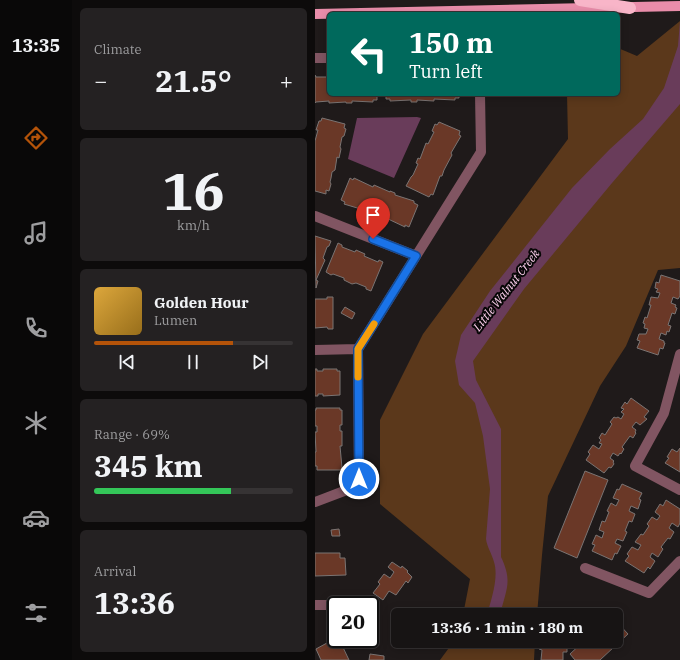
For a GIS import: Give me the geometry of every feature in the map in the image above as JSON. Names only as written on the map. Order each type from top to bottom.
[{"type":"highway","points":[[580,0],[630,8]]},
{"type":"main road","points":[[478,12],[680,6]]},
{"type":"main road","points":[[315,14],[327,14]]},
{"type":"street","points":[[315,58],[327,58]]},
{"type":"street","points":[[315,502],[352,488],[359,479],[358,349],[481,152],[480,96]]},
{"type":"street","points":[[315,216],[416,256]]},
{"type":"street","points":[[315,350],[358,349]]},
{"type":"street","points":[[680,354],[663,413],[635,466],[680,490]]},
{"type":"street","points":[[585,568],[649,593],[680,562]]},
{"type":"street","points":[[315,605],[327,605]]},
{"type":"shaded area","points":[[680,21],[680,268],[658,270],[626,346],[600,386],[548,496],[538,608],[464,608],[470,579],[380,504],[380,420],[423,334],[568,139],[567,96],[620,96],[620,49],[637,56]]},
{"type":"shaded area","points":[[449,648],[535,648],[534,660],[440,660]]},
{"type":"water","name":"Little Walnut Creek","points":[[680,21],[680,104],[524,289],[473,361],[476,380],[501,429],[501,557],[508,579],[502,608],[489,608],[496,575],[494,562],[486,539],[490,489],[483,436],[475,403],[459,385],[455,361],[461,335],[490,291],[572,188],[610,149],[643,119],[664,88],[678,46]]},
{"type":"water","points":[[357,118],[421,118],[394,178],[348,159]]},
{"type":"building","points":[[315,75],[316,77],[327,77],[327,96],[377,96],[377,100],[373,100],[373,102],[352,101],[352,103],[329,103],[329,101],[315,103]]},
{"type":"building","points":[[386,96],[459,96],[459,98],[455,98],[455,100],[434,99],[434,101],[417,100],[417,102],[411,102],[411,100],[390,101],[390,99],[386,99]]},
{"type":"building","points":[[322,118],[345,124],[344,128],[346,129],[344,136],[342,137],[339,158],[337,157],[335,170],[332,172],[329,191],[326,190],[326,194],[315,191],[315,141],[318,130],[316,130],[319,121],[321,121]]},
{"type":"building","points":[[439,122],[460,131],[459,135],[461,136],[451,153],[452,155],[442,176],[440,176],[433,195],[431,194],[429,197],[406,186],[418,164],[416,163],[418,158],[420,159],[426,143],[428,144],[434,132],[432,131],[435,124],[437,125]]},
{"type":"building","points":[[350,178],[353,180],[354,178],[373,187],[374,185],[395,193],[395,195],[414,201],[414,203],[418,205],[409,227],[405,225],[405,227],[386,218],[385,220],[363,212],[364,210],[344,204],[345,202],[341,200]]},
{"type":"building","points":[[315,236],[331,241],[323,258],[325,260],[316,280],[318,281],[316,288]]},
{"type":"building","points":[[338,243],[342,245],[342,247],[355,252],[356,250],[365,254],[364,256],[378,262],[379,260],[383,262],[371,291],[366,289],[366,287],[356,283],[352,284],[344,280],[344,278],[333,274],[331,275],[326,272]]},
{"type":"building","points":[[661,275],[680,281],[680,296],[678,299],[673,297],[671,303],[676,305],[675,307],[677,308],[675,314],[672,313],[668,325],[671,326],[669,332],[667,331],[666,335],[661,333],[659,339],[665,343],[663,349],[660,348],[658,355],[637,348],[640,341],[637,340],[639,334],[646,334],[648,329],[644,328],[645,324],[643,323],[645,317],[647,318],[651,305],[649,305],[651,297],[658,298],[660,293],[656,292],[658,289],[655,288],[656,282],[659,283]]},
{"type":"building","points":[[327,297],[333,297],[333,329],[328,329],[327,327],[315,328],[315,299],[327,299]]},
{"type":"building","points":[[345,307],[355,313],[352,319],[341,313]]},
{"type":"building","points":[[315,369],[317,369],[317,371],[323,371],[323,369],[337,369],[337,371],[340,371],[340,395],[323,396],[323,394],[318,394],[318,396],[315,396]]},
{"type":"building","points":[[631,398],[649,411],[644,417],[647,419],[640,425],[636,422],[632,427],[636,430],[633,438],[630,436],[622,447],[624,449],[621,454],[620,453],[618,456],[613,453],[610,458],[614,461],[614,464],[604,473],[586,460],[590,454],[588,452],[593,445],[599,449],[602,444],[599,443],[601,440],[599,438],[602,433],[605,435],[612,424],[610,422],[614,417],[621,419],[624,414],[621,412],[624,409],[621,408],[625,402],[627,404]]},
{"type":"building","points":[[316,408],[340,408],[340,410],[342,410],[342,425],[340,425],[340,431],[342,431],[342,446],[340,446],[342,468],[340,470],[317,470],[317,466],[315,466],[315,432],[317,432],[317,426],[315,426]]},
{"type":"building","points":[[680,448],[680,472],[665,463],[669,458],[667,457],[672,449],[677,452]]},
{"type":"building","points":[[585,471],[608,480],[577,558],[554,548]]},
{"type":"building","points":[[622,484],[642,493],[639,499],[641,500],[638,509],[631,506],[629,511],[635,514],[632,522],[629,521],[625,531],[627,532],[623,541],[617,539],[615,543],[621,546],[617,554],[615,553],[612,560],[592,551],[595,545],[592,544],[596,535],[602,538],[604,532],[599,530],[602,521],[605,522],[609,512],[607,511],[611,503],[616,506],[619,500],[613,498],[617,489],[619,490]]},
{"type":"building","points":[[666,500],[680,509],[680,523],[678,527],[672,523],[669,528],[674,532],[670,539],[668,538],[661,547],[663,549],[658,557],[652,553],[650,557],[655,561],[650,569],[648,567],[644,573],[625,561],[629,556],[627,554],[632,547],[638,550],[641,545],[635,542],[641,534],[643,535],[649,526],[647,524],[652,517],[657,520],[660,516],[655,512],[660,504],[663,506]]},
{"type":"building","points":[[339,529],[340,536],[332,536],[331,530]]},
{"type":"building","points":[[315,553],[340,553],[340,558],[345,558],[346,575],[315,576]]},
{"type":"building","points":[[392,562],[401,568],[402,566],[412,577],[408,583],[406,581],[396,595],[389,591],[383,600],[373,593],[380,584],[378,582],[384,574],[390,578],[394,572],[388,567]]},
{"type":"building","points":[[623,629],[628,634],[623,639]]},
{"type":"building","points":[[327,643],[327,648],[343,648],[349,660],[321,660],[316,649]]},
{"type":"building","points":[[567,648],[567,652],[563,652],[563,660],[541,660],[542,650],[539,649]]},
{"type":"building","points":[[576,648],[613,648],[600,660],[575,660],[570,654]]},
{"type":"building","points":[[370,654],[384,656],[384,660],[369,660]]},
{"type":"slow traffic","points":[[358,377],[358,349],[374,324]]},
{"type":"route","points":[[359,479],[358,349],[416,256],[373,239]]}]
